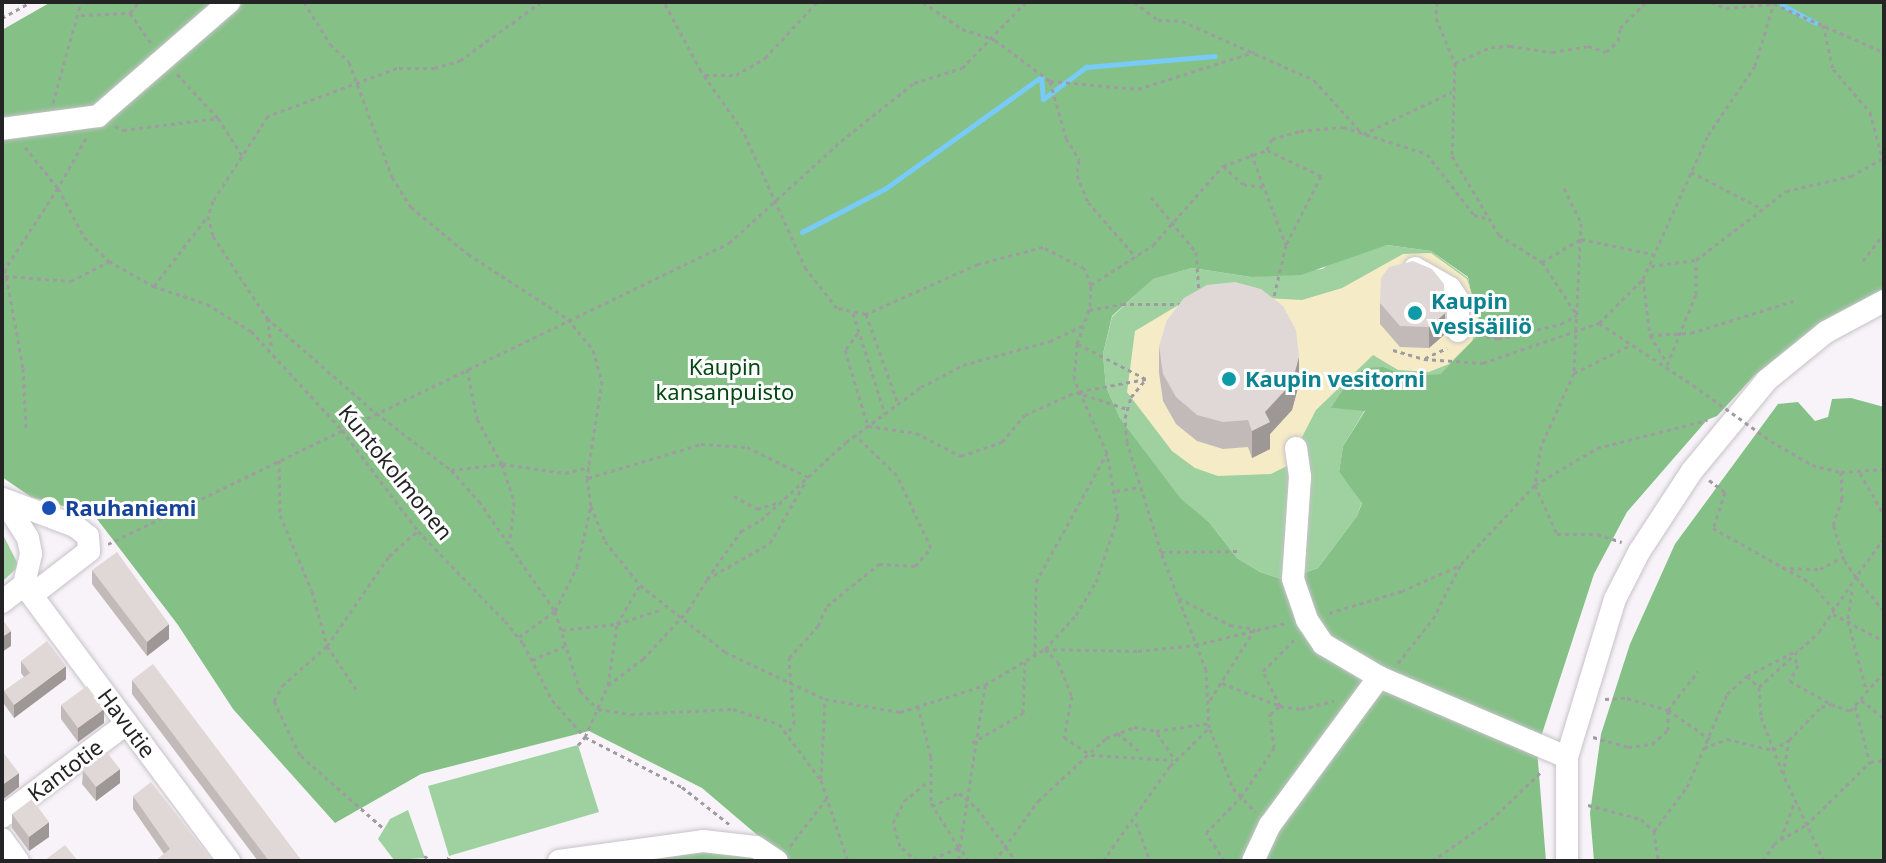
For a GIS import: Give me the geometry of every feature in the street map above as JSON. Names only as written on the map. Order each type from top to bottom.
[{"type":"street","points":[[6,128],[98,116],[229,2]]},
{"type":"street","points":[[1387,274],[1414,268],[1441,279],[1458,300],[1458,331]]},
{"type":"street","points":[[1567,861],[1560,755],[1615,599],[1639,552],[1692,471],[1767,380],[1826,332],[1884,301]]},
{"type":"street","points":[[1296,448],[1300,477],[1293,579],[1308,622],[1323,644],[1379,677],[1560,755]]},
{"type":"street","points":[[2,499],[75,526],[88,536],[89,551],[28,590],[2,602]]},
{"type":"street","points":[[2,499],[28,538],[31,554],[28,590]]},
{"type":"street","name":"Havutie","points":[[28,590],[229,861]]},
{"type":"street","points":[[1253,861],[1270,825],[1379,677]]},
{"type":"street","name":"Kantotie","points":[[2,817],[127,723]]},
{"type":"street","points":[[2,839],[18,861]]},
{"type":"street","points":[[559,861],[703,841],[756,847],[782,855]]},
{"type":"path","points":[[2,18],[31,2]]},
{"type":"path","points":[[46,125],[81,15],[81,2]]},
{"type":"path","points":[[81,15],[130,13],[139,2]]},
{"type":"path","points":[[304,2],[358,81],[392,177],[411,207],[468,254],[568,319],[593,350],[602,381],[587,478],[591,506],[605,541],[640,585],[664,609],[725,652],[825,699],[900,712],[985,685],[1045,649],[1096,582],[1118,517],[1116,491],[1107,453],[1076,392],[1077,344],[1086,324],[1091,285],[1084,268],[1043,247],[978,264],[866,314],[837,308],[816,285],[734,113],[705,75],[664,2]]},
{"type":"path","points":[[153,286],[208,216],[224,181],[268,116],[397,68],[435,68],[461,60],[541,2]]},
{"type":"path","points":[[923,2],[962,29],[995,40],[1050,81],[1138,89],[1254,52]]},
{"type":"path","points":[[89,551],[729,243],[779,202],[841,141],[914,83],[962,68],[995,40],[1017,6],[1026,2]]},
{"type":"path","points":[[1134,2],[1158,20],[1182,21],[1314,80],[1363,134]]},
{"type":"path","points":[[1437,2],[1436,18],[1455,63],[1452,156],[1499,235],[1542,262],[1577,315]]},
{"type":"path","points":[[1455,63],[1491,47],[1510,46],[1552,52],[1588,46],[1606,52],[1618,41],[1620,28],[1646,2]]},
{"type":"path","points":[[1711,2],[1726,8],[1774,3],[1884,52]]},
{"type":"path","points":[[705,75],[736,75],[765,58],[814,3]]},
{"type":"path","points":[[1393,350],[1424,359],[1483,363],[1575,335],[1599,323],[1643,279],[1708,135],[1755,66],[1774,3]]},
{"type":"path","points":[[1650,266],[1696,260],[1759,207],[1786,191],[1851,176],[1883,161],[1870,112],[1833,69],[1823,25]]},
{"type":"path","points":[[1050,81],[1066,138],[1079,160],[1077,175],[1088,202],[1136,257]]},
{"type":"path","points":[[1363,134],[1452,92]]},
{"type":"path","points":[[26,428],[23,368],[5,276],[16,246],[58,188],[98,116],[123,130],[218,118],[243,157]]},
{"type":"path","points":[[1267,150],[1272,139],[1300,131],[1343,127],[1427,154],[1474,215],[1490,219]]},
{"type":"path","name":"Kuntokolmonen","points":[[6,128],[58,188],[84,237],[109,261],[153,286],[207,304],[251,331],[272,350],[342,430],[418,531],[519,637],[552,700],[585,737],[682,787],[756,847]]},
{"type":"path","points":[[1091,285],[1136,257],[1173,222],[1223,166],[1251,153],[1267,150],[1321,176],[1286,245],[1270,311]]},
{"type":"path","points":[[1251,153],[1267,188],[1286,245]]},
{"type":"path","points":[[1223,166],[1243,184],[1267,188]]},
{"type":"path","points":[[1691,172],[1759,207]]},
{"type":"path","points":[[1564,188],[1581,223],[1574,373],[1541,446],[1535,485],[1557,534],[1597,534],[1639,552]]},
{"type":"path","points":[[1151,197],[1196,252],[1200,304]]},
{"type":"path","points":[[208,216],[223,253],[267,318],[376,413],[451,470],[510,542],[555,611],[580,691],[598,709],[631,714],[733,709],[789,731],[821,780],[848,861]]},
{"type":"path","points":[[1863,261],[1884,233]]},
{"type":"path","points":[[1542,262],[1581,239],[1653,254]]},
{"type":"path","points":[[1667,365],[1696,294],[1696,260]]},
{"type":"path","points":[[5,276],[71,281],[109,261]]},
{"type":"path","points":[[1643,279],[1650,335],[1667,365]]},
{"type":"path","points":[[1650,335],[1678,334],[1753,318],[1763,307],[1793,301]]},
{"type":"path","points":[[1089,310],[1122,304],[1184,304]]},
{"type":"path","points":[[853,313],[885,414]]},
{"type":"path","points":[[866,314],[898,404]]},
{"type":"path","points":[[1424,359],[1449,347],[1458,331],[1498,339],[1561,324],[1577,315]]},
{"type":"path","points":[[267,318],[272,350]]},
{"type":"path","points":[[1599,323],[1667,365],[1771,441],[1812,465],[1841,472],[1884,469]]},
{"type":"path","points":[[608,685],[643,659],[680,619],[741,531],[780,502],[855,435],[898,404],[963,365],[1050,341],[1086,324]]},
{"type":"path","points":[[858,333],[845,350],[868,426]]},
{"type":"path","points":[[1077,344],[1146,379]]},
{"type":"path","points":[[1574,373],[1631,345]]},
{"type":"path","points":[[467,369],[485,440],[502,464],[514,502],[510,542]]},
{"type":"path","points":[[868,426],[916,433],[961,456],[1002,442],[1025,415],[1076,392],[1146,379]]},
{"type":"path","points":[[1146,379],[1131,397],[1127,409],[1127,442],[1161,552],[1206,670],[1210,725],[1221,763],[1241,797],[1270,825]]},
{"type":"path","points":[[1076,392],[1127,409]]},
{"type":"path","points":[[1748,430],[1759,418]]},
{"type":"path","points":[[1379,677],[1411,654],[1461,564],[1535,485],[1597,448],[1685,422]]},
{"type":"path","points":[[789,731],[794,724],[789,658],[818,626],[827,606],[879,564],[915,566],[931,548],[897,475],[855,435]]},
{"type":"path","points":[[587,478],[701,444],[747,447],[808,477]]},
{"type":"path","points":[[1035,656],[1036,582],[1107,453]]},
{"type":"path","points":[[279,460],[280,515],[312,591],[327,646],[356,689]]},
{"type":"path","points":[[451,470],[502,464],[565,473],[589,467]]},
{"type":"path","points":[[1716,471],[1708,482],[1725,492],[1713,528],[1779,568],[1811,583],[1834,613],[1884,641]]},
{"type":"path","points":[[1841,472],[1842,499],[1833,525],[1843,557],[1884,611]]},
{"type":"path","points":[[1860,473],[1884,515]]},
{"type":"path","points":[[707,579],[770,543],[808,477]]},
{"type":"path","points":[[1116,491],[1140,487]]},
{"type":"path","points":[[734,496],[757,509],[780,502]]},
{"type":"path","points":[[519,637],[555,611],[577,567],[591,506]]},
{"type":"path","points":[[382,827],[300,755],[274,701],[282,686],[327,646],[389,556],[418,531]]},
{"type":"path","points":[[1759,687],[1795,659],[1834,613],[1884,538]]},
{"type":"path","points":[[1161,552],[1240,551]]},
{"type":"path","points":[[1779,568],[1820,569],[1843,557]]},
{"type":"path","points":[[1045,649],[1138,651],[1195,645],[1255,629],[1308,622],[1402,591],[1461,564]]},
{"type":"path","points":[[578,745],[585,737],[608,685],[617,624],[640,585]]},
{"type":"path","points":[[1852,587],[1848,621],[1867,691]]},
{"type":"path","points":[[1179,598],[1230,625],[1255,629]]},
{"type":"path","points":[[562,630],[617,624],[664,609]]},
{"type":"path","points":[[1280,706],[1263,671],[1308,622]]},
{"type":"path","points":[[1210,700],[1255,629]]},
{"type":"path","points":[[532,660],[565,646]]},
{"type":"path","points":[[1045,649],[1058,662],[1072,696],[1064,737],[1091,755],[1145,755],[1175,760],[1156,731]]},
{"type":"path","points":[[1654,831],[1670,815],[1710,739],[1727,694],[1747,676],[1802,649]]},
{"type":"path","points":[[1795,659],[1798,665],[1790,681],[1850,711],[1884,672]]},
{"type":"path","points":[[972,743],[1023,713],[1025,662]]},
{"type":"path","points":[[1594,738],[1628,747],[1652,744],[1668,730],[1668,710],[1698,671]]},
{"type":"path","points":[[1747,676],[1759,687],[1761,717],[1773,750],[1824,861]]},
{"type":"path","points":[[1222,683],[1280,706],[1301,709],[1327,699],[1357,709]]},
{"type":"path","points":[[969,861],[960,847],[972,743],[985,685]]},
{"type":"path","points":[[1601,712],[1608,685]]},
{"type":"path","points":[[1610,700],[1627,698],[1668,710],[1710,739]]},
{"type":"path","points":[[821,780],[825,699]]},
{"type":"path","points":[[1861,700],[1884,718]]},
{"type":"path","points":[[1704,748],[1727,739],[1773,750],[1831,704]]},
{"type":"path","points":[[918,706],[931,757],[932,806],[959,848],[959,861]]},
{"type":"path","points":[[1225,861],[1206,833],[1241,797],[1274,748],[1270,714],[1280,706]]},
{"type":"path","points":[[1855,706],[1870,762]]},
{"type":"path","points":[[995,861],[1038,801],[1117,733],[1134,727],[1156,731],[1210,725]]},
{"type":"path","points":[[1103,861],[1136,821],[1170,766],[1210,725]]},
{"type":"path","points":[[1592,750],[1597,725]]},
{"type":"path","points":[[1117,733],[1145,755]]},
{"type":"path","points":[[1783,774],[1789,740]]},
{"type":"path","points":[[1435,860],[1491,820],[1560,755]]},
{"type":"path","points":[[1763,861],[1780,841],[1806,825],[1870,762],[1884,760]]},
{"type":"path","points":[[917,861],[900,846],[893,823],[904,801],[931,780]]},
{"type":"path","points":[[1585,819],[1586,790]]},
{"type":"path","points":[[932,806],[951,793],[965,797],[1006,844],[1016,861]]},
{"type":"path","points":[[782,855],[827,798]]},
{"type":"path","points":[[1780,841],[1795,801]]},
{"type":"path","points":[[1585,805],[1641,819],[1654,831],[1658,861]]},
{"type":"path","points":[[1136,821],[1150,861]]},
{"type":"path","points":[[925,861],[959,848]]},
{"type":"path","points":[[424,856],[434,861]]},
{"type":"green space","name":"Kaupin kansanpuisto","points":[[51,2],[1884,2],[1884,291],[1818,326],[1755,375],[1717,416],[1707,420],[1627,512],[1594,574],[1537,749],[1546,861],[788,861],[702,788],[589,731],[421,774],[335,823],[233,709],[178,625],[94,515],[31,497],[2,477],[2,30]],"holes":[[[1387,245],[1431,251],[1468,277],[1479,334],[1440,374],[1404,375],[1384,367],[1365,368],[1345,386],[1331,408],[1365,411],[1343,446],[1339,472],[1362,503],[1357,516],[1318,568],[1284,580],[1260,572],[1237,558],[1209,522],[1181,499],[1120,418],[1106,387],[1103,354],[1112,316],[1153,279],[1192,268],[1251,277],[1301,275]]]},
{"type":"green space","points":[[1387,245],[1431,251],[1468,278],[1479,334],[1440,374],[1404,375],[1384,367],[1345,386],[1332,408],[1365,410],[1343,446],[1339,472],[1362,502],[1357,516],[1318,568],[1284,580],[1260,572],[1237,558],[1209,522],[1181,500],[1120,418],[1106,387],[1103,354],[1112,317],[1152,279],[1192,268],[1251,277],[1322,269],[1340,257]]},
{"type":"green space","points":[[1851,398],[1884,407],[1884,861],[1594,861],[1590,813],[1601,734],[1630,644],[1675,544],[1778,404],[1798,402],[1815,421],[1828,417],[1832,399]]},
{"type":"green space","points":[[2,533],[19,566],[2,582]]},
{"type":"green space","points":[[578,745],[599,812],[449,856],[428,786]]},
{"type":"green space","points":[[408,810],[425,858],[394,860],[378,839],[390,819]]},
{"type":"green space","points":[[743,850],[764,861],[589,861],[608,856]]},
{"type":"sand","points":[[1431,253],[1467,279],[1479,317],[1472,341],[1449,364],[1429,372],[1398,370],[1373,355],[1316,410],[1287,466],[1271,474],[1218,476],[1195,468],[1172,451],[1127,392],[1135,331],[1197,294],[1302,300],[1342,288],[1403,254]]},
{"type":"building","name":"Kaupin vesisäiliö","points":[[1413,261],[1432,269],[1444,284],[1445,313],[1429,327],[1400,326],[1380,303],[1381,278],[1389,267]]},
{"type":"building","name":"Kaupin vesitorni","points":[[1235,282],[1261,289],[1283,306],[1296,330],[1299,357],[1292,383],[1265,412],[1270,422],[1252,431],[1248,420],[1223,422],[1197,415],[1176,397],[1163,374],[1159,346],[1167,320],[1184,298],[1207,285]]},
{"type":"building","points":[[117,552],[169,624],[147,642],[92,570]]},
{"type":"building","points":[[2,619],[11,631],[2,637]]},
{"type":"building","points":[[47,641],[66,666],[14,705],[4,691],[30,673],[21,661]]},
{"type":"building","points":[[153,664],[302,861],[269,861],[132,680]]},
{"type":"building","points":[[87,686],[104,709],[78,728],[61,705]]},
{"type":"building","points":[[102,746],[120,769],[96,787],[82,769],[88,765],[84,759]]},
{"type":"building","points":[[2,751],[19,773],[2,785]]},
{"type":"building","points":[[151,782],[213,861],[155,861],[170,849],[133,796]]},
{"type":"building","points":[[32,799],[49,822],[29,837],[12,814]]},
{"type":"building","points":[[65,845],[78,861],[45,860]]},
{"type":"waterway","points":[[1782,5],[1816,23]]},
{"type":"waterway","points":[[802,232],[886,188],[1041,77],[1043,99],[1086,67],[1215,56]]},
{"type":"place","name":"Kaupin vesisäiliö","points":[[1415,313]]},
{"type":"place","name":"Kaupin vesitorni","points":[[1229,379]]},
{"type":"place","name":"Rauhaniemi","points":[[49,508]]}]
